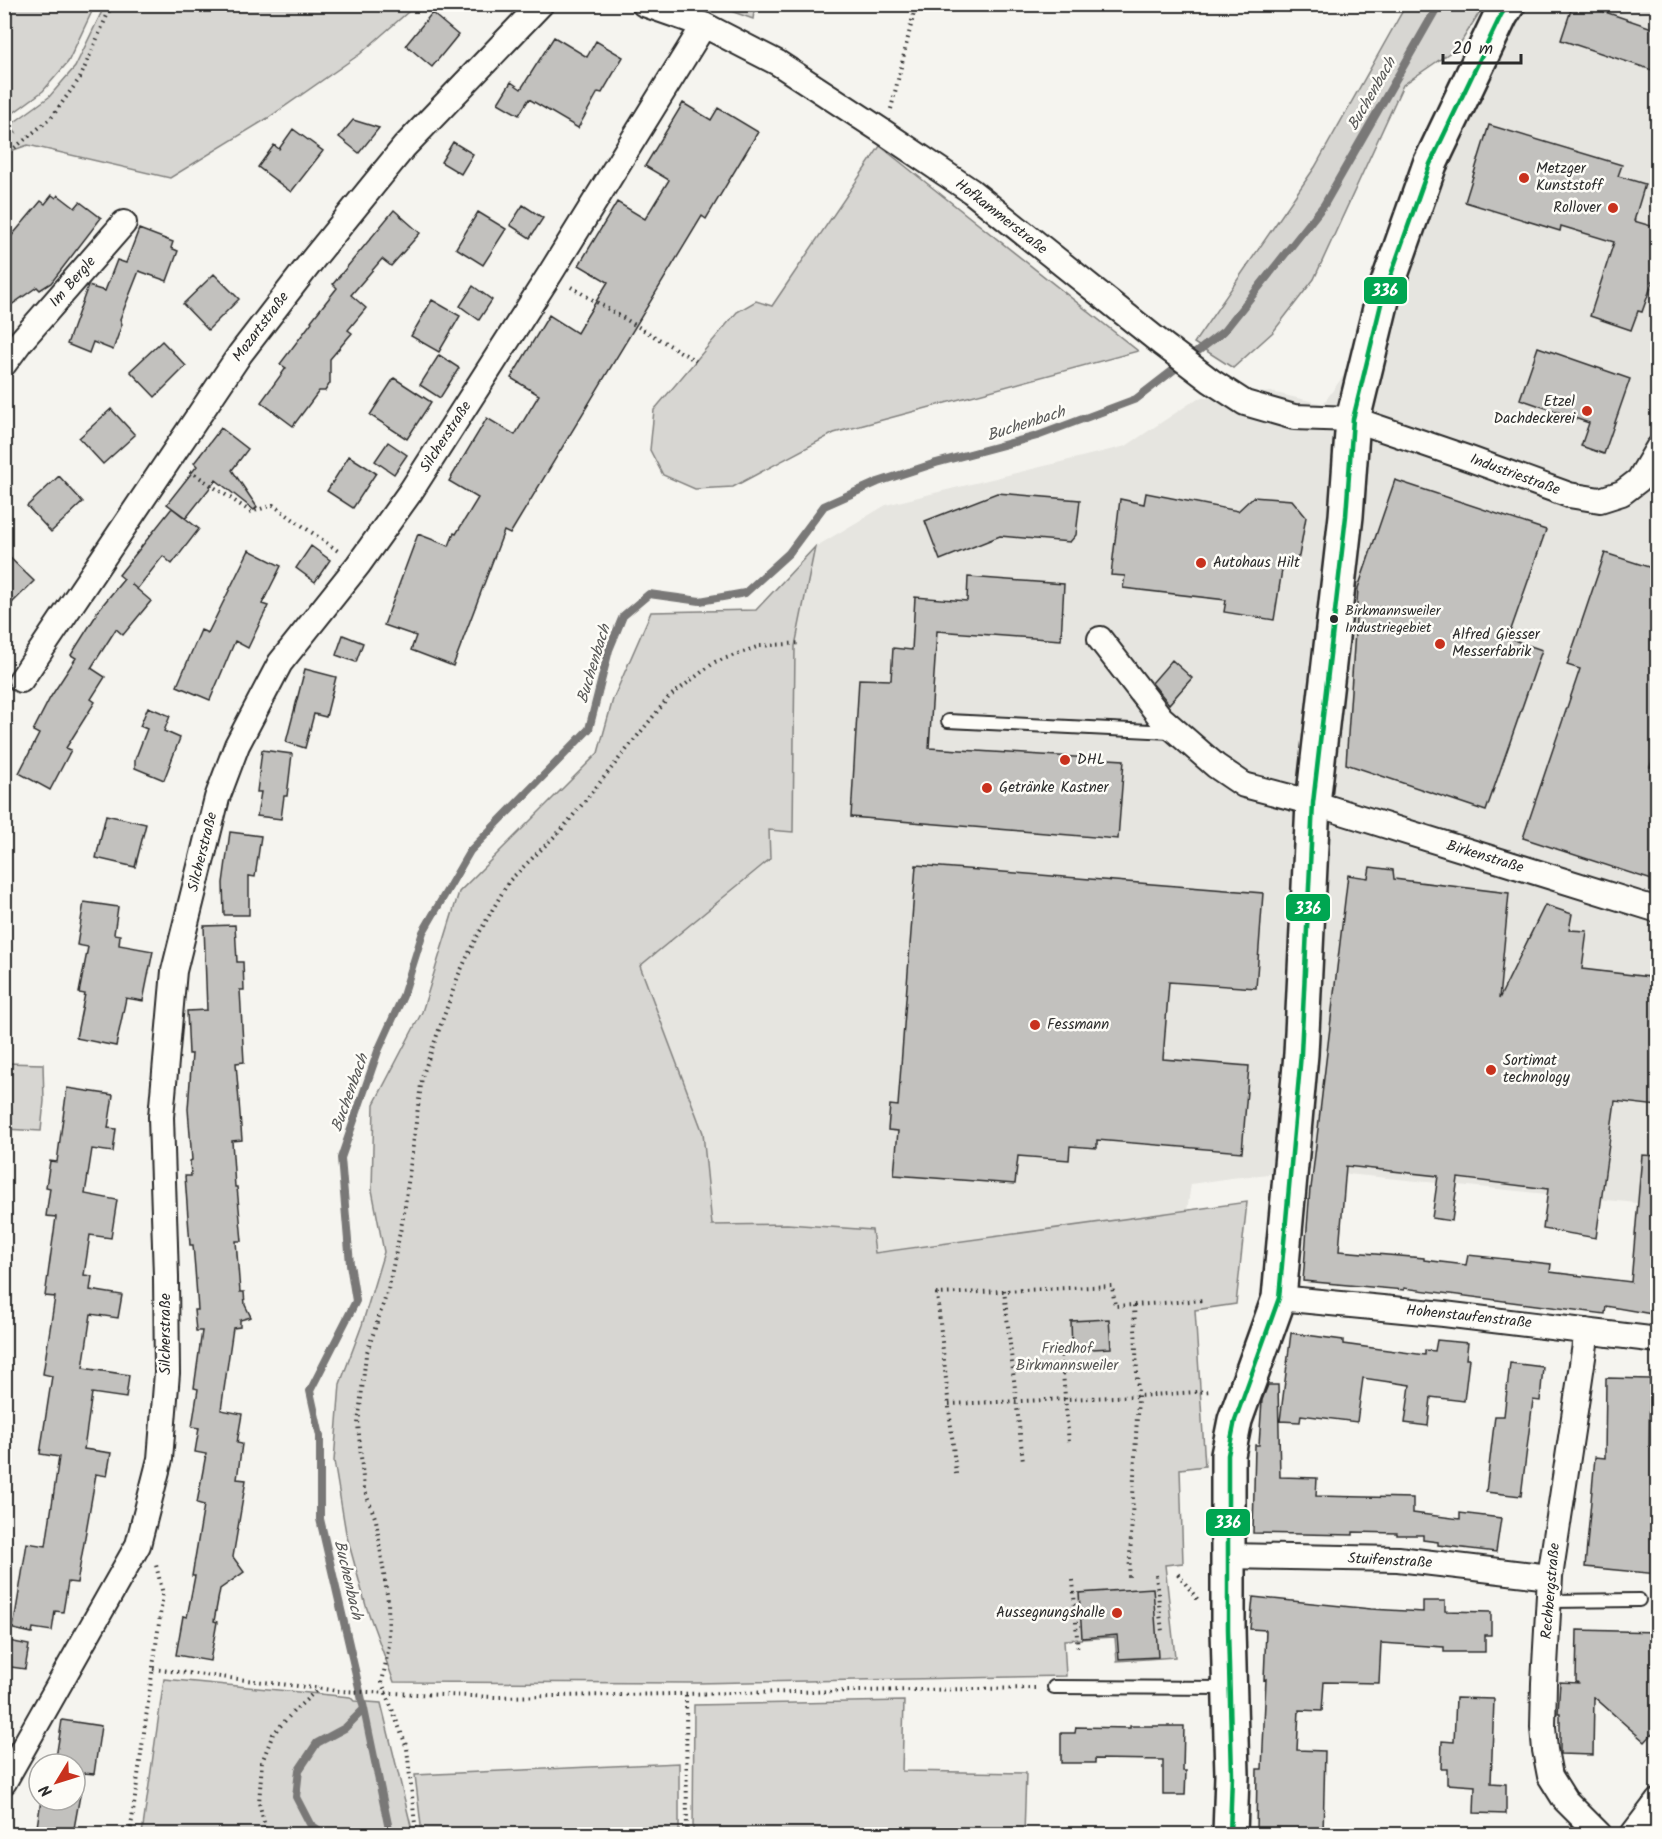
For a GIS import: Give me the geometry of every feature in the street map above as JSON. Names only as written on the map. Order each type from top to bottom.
[{"type":"street","name":"Mozartstraße","points":[[21,680],[240,354],[404,147],[541,4]]},
{"type":"street","name":"Hofkammerstraße","points":[[644,4],[704,26],[778,63],[885,133],[971,192],[1161,343],[1211,381],[1245,403],[1294,417],[1353,419]]},
{"type":"street","points":[[1230,1834],[1232,1775],[1228,1629],[1228,1455],[1235,1420],[1279,1298],[1301,1054],[1313,803],[1347,516],[1353,419],[1382,300],[1430,164],[1508,4]]},
{"type":"street","name":"Silcherstraße","points":[[4,1782],[138,1545],[160,1459],[167,1373],[161,1117],[174,971],[217,798],[237,745],[280,663],[358,565],[411,492],[704,26]]},
{"type":"street","name":"Im Bergle","points":[[4,363],[13,340],[124,223]]},
{"type":"street","name":"Industriestraße","points":[[1353,419],[1569,495],[1600,500],[1622,493],[1639,480],[1658,448]]},
{"type":"street","name":"Birkenstraße","points":[[1100,639],[1161,718],[1216,766],[1244,785],[1313,803],[1658,910]]},
{"type":"street","name":"Hohenstaufenstraße","points":[[1279,1298],[1587,1330],[1658,1340]]},
{"type":"street","name":"Rechbergstraße","points":[[1587,1330],[1551,1577],[1543,1727],[1550,1776],[1564,1800],[1599,1834]]},
{"type":"street","name":"Stuifenstraße","points":[[1228,1556],[1398,1559],[1551,1577]]},
{"type":"street","points":[[1633,1834],[1658,1801]]},
{"type":"lane","points":[[948,721],[1176,732]]},
{"type":"lane","points":[[1550,1601],[1639,1600]]},
{"type":"lane","points":[[1054,1687],[1231,1688]]},
{"type":"path","points":[[4,153],[12,150],[51,118],[80,78],[112,4]]},
{"type":"path","points":[[885,133],[916,4]]},
{"type":"path","points":[[4,146],[12,150]]},
{"type":"path","points":[[550,274],[696,362]]},
{"type":"path","points":[[170,457],[250,512],[273,506],[358,565]]},
{"type":"path","points":[[416,1834],[407,1748],[382,1683],[390,1645],[388,1601],[376,1520],[364,1489],[358,1424],[366,1356],[388,1290],[404,1213],[422,1077],[459,974],[475,940],[509,881],[563,828],[669,697],[715,662],[760,646],[801,643]]},
{"type":"path","points":[[956,1474],[937,1294],[1112,1286],[1115,1306],[1205,1300]]},
{"type":"path","points":[[1004,1290],[1023,1461]]},
{"type":"path","points":[[1129,1577],[1138,1396],[1134,1305]]},
{"type":"path","points":[[1061,1350],[1069,1443]]},
{"type":"path","points":[[949,1404],[1211,1391]]},
{"type":"path","points":[[130,1834],[163,1594],[155,1563],[138,1545]]},
{"type":"path","points":[[1156,1575],[1162,1632]]},
{"type":"path","points":[[1073,1580],[1078,1652]]},
{"type":"path","points":[[153,1669],[340,1691],[496,1697],[1054,1687]]},
{"type":"path","points":[[267,1834],[259,1803],[262,1762],[273,1734],[319,1688]]},
{"type":"path","points":[[686,1695],[687,1834]]},
{"type":"shaded area","points":[[1494,5],[1657,5],[1657,1205],[1307,1170],[1191,1184],[1187,1211],[875,1253],[871,1230],[787,1224],[712,1225],[703,1133],[640,966],[770,859],[769,830],[795,646],[815,547],[886,505],[1126,446],[1198,398],[1271,392],[1323,404],[1357,357]]},
{"type":"green space","points":[[5,4],[95,5],[68,62],[43,91],[5,119]]},
{"type":"green space","points":[[105,4],[416,5],[360,54],[268,118],[170,178],[28,145],[5,153],[5,124],[17,134],[9,126],[49,97],[75,67]]},
{"type":"green space","points":[[714,5],[755,5],[753,19]]},
{"type":"green space","points":[[1406,5],[1484,5],[1458,47],[1403,85],[1314,279],[1273,332],[1233,368],[1194,343],[1315,167]]},
{"type":"green space","points":[[880,146],[1138,351],[834,433],[733,487],[695,489],[663,475],[650,450],[654,410],[737,312],[756,301],[772,306]]},
{"type":"green space","name":"Friedhof Birkmannsweiler","points":[[815,547],[795,646],[793,832],[769,830],[770,859],[640,966],[703,1133],[712,1225],[787,1224],[872,1230],[875,1253],[1247,1202],[1236,1304],[1195,1310],[1205,1466],[1180,1469],[1183,1563],[1165,1565],[1175,1657],[1117,1661],[1115,1637],[1064,1640],[1066,1676],[697,1683],[394,1682],[366,1606],[346,1533],[334,1461],[340,1384],[362,1325],[384,1252],[372,1190],[374,1104],[422,1012],[459,892],[598,753],[613,699],[651,612],[756,610]]},
{"type":"green space","points":[[5,1063],[43,1064],[44,1101],[41,1131],[5,1129]]},
{"type":"green space","points":[[164,1679],[350,1697],[354,1701],[381,1703],[413,1834],[142,1834]]},
{"type":"green space","points":[[904,1701],[902,1771],[1026,1773],[1024,1834],[693,1834],[694,1705]]},
{"type":"green space","points":[[679,1763],[679,1834],[422,1834],[415,1775]]},
{"type":"building","points":[[1573,4],[1582,4],[1658,30],[1658,72],[1561,40]]},
{"type":"building","points":[[432,13],[458,35],[432,67],[406,45]]},
{"type":"building","points":[[554,37],[587,57],[596,41],[623,57],[602,93],[598,92],[578,128],[529,99],[519,115],[498,103],[511,82],[521,89]]},
{"type":"building","points":[[683,103],[711,120],[718,108],[758,132],[706,219],[702,216],[510,534],[504,531],[453,666],[411,650],[416,636],[384,625],[418,534],[449,546],[454,533],[456,534],[478,498],[449,481],[487,418],[515,435],[539,395],[511,378],[549,315],[577,333],[608,282],[579,265],[617,202],[645,219],[669,180],[645,166]]},
{"type":"building","points":[[353,120],[379,128],[359,153],[339,137]]},
{"type":"building","points":[[1489,125],[1622,165],[1618,176],[1645,184],[1634,221],[1658,228],[1658,267],[1642,312],[1638,311],[1631,330],[1590,316],[1614,242],[1561,226],[1560,231],[1465,202]]},
{"type":"building","points":[[293,129],[323,151],[291,192],[258,167],[274,145],[279,149]]},
{"type":"building","points":[[453,142],[473,154],[461,174],[441,162]]},
{"type":"building","points":[[52,195],[56,198],[58,195],[75,208],[80,202],[101,218],[51,283],[40,290],[37,287],[4,310],[4,245],[41,201],[45,204]]},
{"type":"building","points":[[523,205],[543,218],[530,238],[510,225]]},
{"type":"building","points":[[394,210],[420,233],[391,266],[382,259],[351,295],[366,308],[348,330],[352,333],[330,359],[330,383],[325,391],[319,391],[293,426],[261,402],[286,368],[280,364],[337,288],[333,284]]},
{"type":"building","points":[[478,212],[506,229],[483,265],[456,248]]},
{"type":"building","points":[[139,229],[173,242],[171,248],[178,251],[167,281],[139,271],[120,319],[122,324],[113,350],[93,342],[89,353],[67,344],[88,286],[105,291],[117,260],[126,263]]},
{"type":"building","points":[[214,274],[239,299],[208,330],[183,304]]},
{"type":"building","points":[[473,286],[492,300],[479,320],[460,306]]},
{"type":"building","points":[[432,300],[460,316],[439,352],[411,336]]},
{"type":"building","points":[[162,341],[186,366],[155,397],[130,371]]},
{"type":"building","name":"Etzel Dachdeckerei","points":[[1538,347],[1630,379],[1604,454],[1581,446],[1589,423],[1520,399]]},
{"type":"building","points":[[439,355],[459,368],[440,398],[420,385]]},
{"type":"building","points":[[394,378],[431,402],[407,439],[370,415]]},
{"type":"building","points":[[111,409],[135,435],[103,464],[79,438]]},
{"type":"building","points":[[221,428],[248,449],[232,470],[257,507],[254,510],[216,480],[186,518],[167,504],[197,466],[194,463]]},
{"type":"building","points":[[388,442],[407,455],[394,474],[375,461]]},
{"type":"building","points":[[349,456],[376,473],[353,508],[327,491]]},
{"type":"building","points":[[59,476],[83,502],[51,532],[27,506]]},
{"type":"building","name":"Alfred Giesser Messerfabrik","points":[[1395,480],[1546,530],[1508,638],[1542,650],[1486,811],[1346,764],[1358,588]]},
{"type":"building","points":[[997,493],[1080,500],[1076,535],[1070,542],[1000,536],[940,560],[925,521]]},
{"type":"building","name":"Autohaus Hilt","points":[[1146,493],[1238,511],[1253,497],[1292,500],[1306,517],[1299,556],[1282,570],[1274,620],[1224,612],[1226,600],[1123,588],[1125,576],[1111,575],[1120,499],[1144,504]]},
{"type":"building","points":[[172,508],[199,529],[172,564],[163,556],[137,589],[131,584],[151,601],[123,635],[116,629],[91,668],[105,677],[91,699],[95,702],[66,748],[71,750],[50,790],[19,773],[39,734],[33,731],[50,698],[76,658],[71,655],[96,613],[124,579],[119,575]]},
{"type":"building","points":[[311,546],[330,560],[315,582],[296,568]]},
{"type":"building","points":[[249,550],[281,566],[262,604],[268,606],[248,648],[235,641],[210,700],[177,686],[201,630],[208,633]]},
{"type":"building","points":[[4,552],[34,581],[4,611]]},
{"type":"building","points":[[1605,553],[1658,570],[1658,743],[1650,767],[1658,768],[1658,882],[1523,838],[1580,669],[1567,665]]},
{"type":"building","points":[[968,577],[1064,584],[1061,640],[937,631],[929,748],[1124,760],[1118,839],[851,817],[859,679],[891,680],[893,648],[912,650],[915,597],[967,601]]},
{"type":"building","points":[[343,635],[363,643],[356,662],[336,655]]},
{"type":"building","points":[[1172,660],[1192,678],[1169,704],[1152,683]]},
{"type":"building","points":[[305,669],[336,677],[326,717],[314,714],[305,748],[286,742]]},
{"type":"building","points":[[148,707],[170,716],[164,731],[180,738],[164,780],[135,768],[135,760],[147,729],[140,726]]},
{"type":"building","points":[[262,750],[292,754],[287,796],[284,796],[281,819],[257,816],[261,792],[257,792]]},
{"type":"building","points":[[106,815],[146,824],[135,867],[96,858]]},
{"type":"building","points":[[230,832],[261,836],[255,877],[249,876],[249,915],[224,915],[223,883]]},
{"type":"building","name":"Fessmann","points":[[916,865],[1263,893],[1256,988],[1169,982],[1163,1059],[1249,1066],[1242,1152],[1097,1140],[1097,1148],[1070,1146],[1069,1160],[1018,1156],[1015,1184],[894,1175],[898,1131],[888,1130],[890,1105],[898,1106]]},
{"type":"building","name":"Sortimat technology","points":[[1370,867],[1393,870],[1394,879],[1509,893],[1499,999],[1545,905],[1572,914],[1569,930],[1587,931],[1582,969],[1658,978],[1658,1106],[1615,1101],[1596,1238],[1543,1229],[1548,1189],[1458,1178],[1452,1221],[1432,1218],[1438,1176],[1346,1166],[1339,1251],[1424,1258],[1424,1260],[1466,1265],[1468,1255],[1551,1264],[1550,1272],[1631,1282],[1642,1155],[1658,1156],[1658,1315],[1606,1306],[1605,1314],[1404,1288],[1404,1290],[1303,1281],[1310,1188],[1348,875],[1368,878]]},
{"type":"building","points":[[84,902],[118,907],[114,934],[120,935],[119,945],[153,951],[143,1001],[126,998],[116,1046],[76,1038],[85,994],[79,993],[88,947],[77,945]]},
{"type":"building","points":[[235,925],[237,962],[243,962],[244,990],[240,990],[244,1062],[236,1063],[242,1140],[232,1141],[242,1241],[236,1241],[240,1292],[244,1292],[245,1305],[251,1317],[240,1320],[240,1327],[233,1328],[221,1410],[242,1414],[237,1443],[242,1444],[237,1479],[246,1480],[233,1557],[244,1572],[220,1589],[210,1661],[176,1655],[183,1616],[187,1617],[195,1576],[192,1576],[204,1505],[197,1503],[206,1454],[195,1452],[199,1428],[192,1427],[198,1389],[194,1388],[202,1331],[196,1331],[194,1310],[198,1310],[185,1176],[191,1176],[190,1161],[192,1160],[188,1109],[192,1054],[189,1054],[187,1011],[207,1010],[204,926]]},
{"type":"building","points":[[67,1088],[113,1095],[108,1128],[116,1129],[113,1152],[92,1149],[85,1194],[117,1200],[111,1238],[90,1235],[84,1275],[92,1276],[90,1290],[122,1295],[118,1318],[91,1314],[83,1368],[129,1375],[126,1398],[92,1393],[84,1449],[111,1453],[107,1476],[96,1474],[77,1583],[68,1582],[63,1612],[55,1611],[52,1631],[33,1628],[32,1633],[13,1629],[27,1543],[46,1546],[59,1457],[40,1454],[52,1376],[43,1374],[55,1297],[45,1296],[56,1217],[46,1216],[50,1188],[46,1187],[50,1161],[57,1162]]},
{"type":"building","points":[[1109,1319],[1111,1348],[1072,1350],[1071,1321]]},
{"type":"building","points":[[1291,1333],[1343,1340],[1343,1344],[1425,1355],[1425,1350],[1435,1351],[1437,1340],[1468,1343],[1466,1359],[1469,1359],[1464,1401],[1431,1397],[1428,1426],[1405,1423],[1410,1385],[1363,1378],[1357,1422],[1301,1415],[1300,1422],[1280,1421]]},
{"type":"building","points":[[1510,1363],[1543,1367],[1540,1401],[1533,1400],[1521,1496],[1486,1492],[1495,1416],[1504,1416]]},
{"type":"building","points":[[1606,1378],[1650,1379],[1649,1446],[1658,1447],[1658,1574],[1585,1567],[1595,1457],[1605,1458]]},
{"type":"building","points":[[1268,1385],[1278,1385],[1280,1477],[1317,1478],[1316,1496],[1413,1498],[1413,1513],[1460,1519],[1460,1513],[1501,1518],[1496,1552],[1438,1545],[1438,1542],[1423,1540],[1423,1535],[1353,1532],[1353,1535],[1253,1533],[1255,1445],[1259,1445],[1262,1400]]},
{"type":"building","name":"Aussegnungshalle","points":[[1153,1588],[1158,1657],[1119,1659],[1117,1635],[1082,1638],[1079,1593]]},
{"type":"building","points":[[1253,1597],[1423,1612],[1423,1601],[1445,1601],[1445,1611],[1491,1612],[1491,1635],[1485,1635],[1485,1652],[1444,1652],[1444,1647],[1381,1643],[1379,1683],[1324,1682],[1322,1711],[1299,1710],[1297,1750],[1325,1751],[1323,1834],[1256,1834],[1257,1769],[1262,1769],[1266,1630],[1250,1629]]},
{"type":"building","points":[[1577,1630],[1658,1632],[1658,1728],[1645,1742],[1594,1697],[1593,1755],[1560,1754],[1560,1713],[1558,1713],[1560,1682],[1578,1683],[1576,1681]]},
{"type":"building","points":[[4,1640],[29,1645],[25,1669],[4,1666]]},
{"type":"building","points":[[1456,1698],[1494,1699],[1491,1783],[1506,1784],[1506,1814],[1474,1813],[1475,1786],[1447,1784],[1447,1769],[1441,1769],[1442,1741],[1454,1742]]},
{"type":"building","points":[[62,1720],[101,1726],[94,1774],[87,1773],[87,1752],[57,1752]]},
{"type":"building","points":[[1130,1726],[1184,1726],[1185,1795],[1163,1795],[1163,1760],[1095,1759],[1095,1763],[1061,1763],[1061,1733],[1075,1733],[1076,1727],[1130,1728]]},
{"type":"building","points":[[39,1812],[77,1812],[73,1834],[36,1834]]},
{"type":"waterway","name":"Buchenbach","points":[[390,1834],[320,1519],[320,1436],[310,1391],[356,1301],[350,1264],[341,1158],[378,1051],[403,996],[423,932],[470,851],[589,729],[609,650],[623,616],[649,594],[700,601],[745,593],[789,553],[824,506],[878,482],[936,463],[1037,436],[1136,399],[1224,331],[1324,205],[1439,4]]},
{"type":"waterway","name":"Buchenbach","points":[[324,1834],[310,1824],[296,1797],[299,1770],[317,1743],[345,1728],[364,1709]]},
{"type":"transit line","name":"336","points":[[1230,1834],[1232,1775],[1228,1629],[1228,1455],[1235,1420],[1279,1298],[1301,1054],[1313,803],[1346,516],[1353,419],[1382,300],[1430,164],[1508,4]]},
{"type":"place","name":"Metzger Kunststoff","points":[[1524,178]]},
{"type":"place","name":"Rollover","points":[[1613,208]]},
{"type":"place","name":"Etzel Dachdeckerei","points":[[1587,411]]},
{"type":"place","name":"Autohaus Hilt","points":[[1201,563]]},
{"type":"place","name":"Birkmannsweiler Industriegebiet","points":[[1334,619]]},
{"type":"place","name":"Alfred Giesser Messerfabrik","points":[[1440,644]]},
{"type":"place","name":"DHL","points":[[1065,760]]},
{"type":"place","name":"Getränke Kastner","points":[[987,788]]},
{"type":"place","name":"Fessmann","points":[[1035,1025]]},
{"type":"place","name":"Sortimat technology","points":[[1491,1070]]},
{"type":"place","name":"Aussegnungshalle","points":[[1117,1613]]}]
